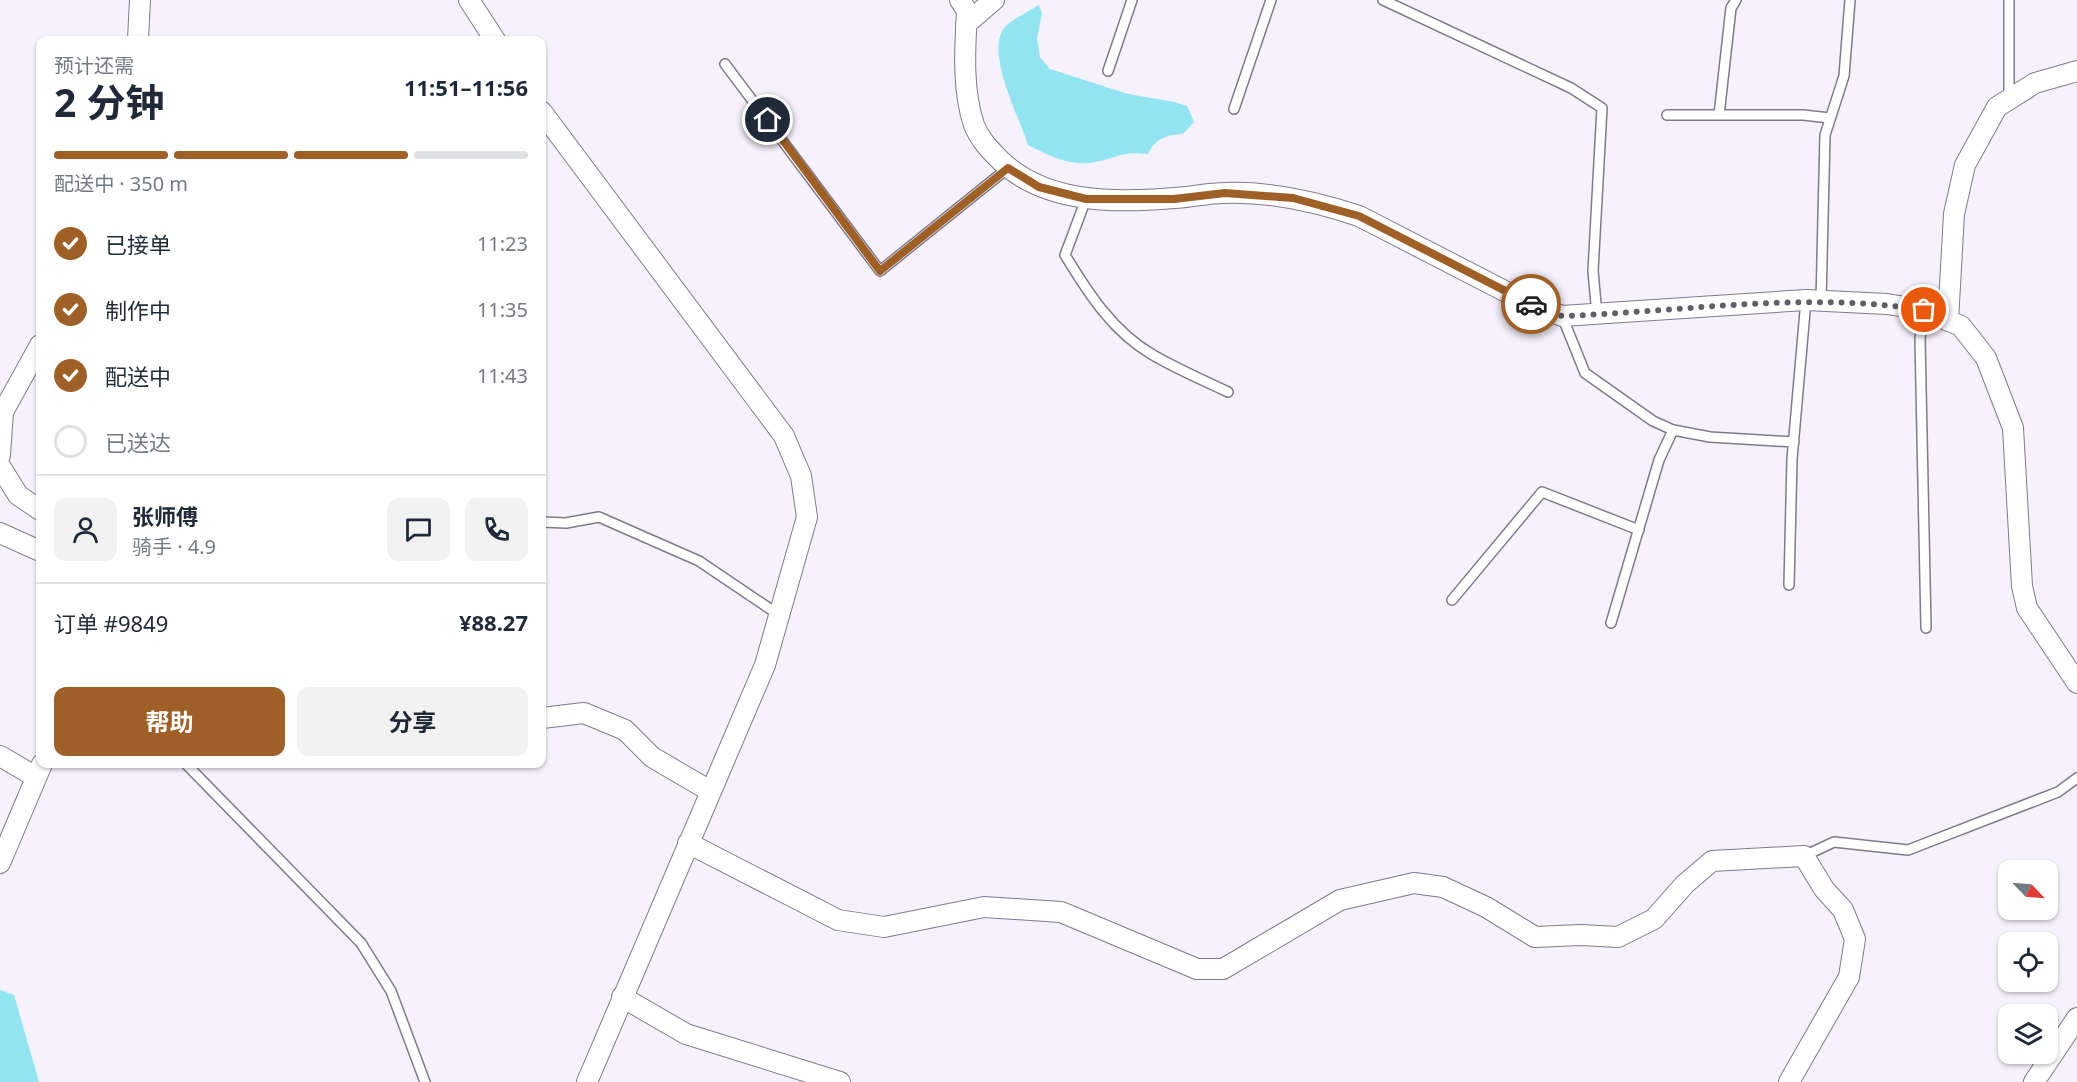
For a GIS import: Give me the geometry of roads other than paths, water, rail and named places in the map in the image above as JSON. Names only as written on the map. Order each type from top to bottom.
[{"type":"street","points":[[138,36],[140,0]]},
{"type":"street","points":[[469,0],[492,36]]},
{"type":"street","points":[[960,0],[967,11],[966,91],[974,125],[983,143],[1008,168],[1039,187],[1086,199],[1174,199],[1225,193],[1293,198],[1359,216],[1524,302],[1562,316],[1814,301],[1887,304],[1924,310],[1961,326],[1986,358],[2013,428],[2022,586],[2027,608],[2077,683]]},
{"type":"street","points":[[966,24],[994,0]]},
{"type":"street","points":[[1948,321],[1954,214],[1965,165],[1997,107],[2035,82],[2077,71]]},
{"type":"street","points":[[546,116],[784,435],[801,476],[807,517],[765,665],[587,1082]]},
{"type":"street","points":[[0,455],[3,412],[36,352]]},
{"type":"street","points":[[0,466],[18,495],[36,507]]},
{"type":"street","points":[[0,533],[36,549]]},
{"type":"street","points":[[546,718],[584,713],[625,730],[652,757],[710,791]]},
{"type":"street","points":[[0,756],[39,770],[0,862]]},
{"type":"street","points":[[688,843],[838,920],[884,927],[984,907],[1061,912],[1197,969],[1223,969],[1340,900],[1414,883],[1443,887],[1486,907],[1535,937],[1581,935],[1618,937],[1654,919],[1685,884],[1712,861],[1804,856],[1824,889],[1843,910],[1855,939],[1849,977],[1789,1082]]},
{"type":"street","points":[[622,997],[686,1034],[840,1082]]},
{"type":"street","points":[[2034,1082],[2077,1018]]},
{"type":"lane","points":[[1108,71],[1131,0]]},
{"type":"lane","points":[[1234,109],[1271,0]]},
{"type":"lane","points":[[1383,0],[1571,88],[1602,108],[1593,271],[1598,315]]},
{"type":"lane","points":[[1719,115],[1731,8],[1736,0]]},
{"type":"lane","points":[[1789,585],[1794,442],[1814,301],[1825,135],[1844,76],[1850,0]]},
{"type":"lane","points":[[2009,0],[2009,99]]},
{"type":"lane","points":[[725,64],[880,271],[1008,168]]},
{"type":"lane","points":[[1667,115],[1803,115],[1830,118]]},
{"type":"lane","points":[[1086,199],[1065,255],[1093,299],[1124,333],[1152,354],[1228,392]]},
{"type":"lane","points":[[1924,310],[1920,338],[1926,628]]},
{"type":"lane","points":[[1562,316],[1585,373],[1653,421],[1673,430],[1710,437],[1794,442]]},
{"type":"lane","points":[[1611,623],[1659,460],[1673,430]]},
{"type":"lane","points":[[1452,600],[1542,492],[1639,530]]},
{"type":"lane","points":[[546,522],[566,523],[599,517],[699,561],[779,615]]},
{"type":"lane","points":[[190,768],[361,943],[391,991],[424,1082]]},
{"type":"lane","points":[[1804,856],[1834,842],[1908,850],[2058,792],[2077,778]]},
{"type":"water","points":[[1039,5],[1042,14],[1037,38],[1040,57],[1050,69],[1128,94],[1187,106],[1194,122],[1183,134],[1171,135],[1158,141],[1148,154],[1129,153],[1096,162],[1064,161],[1028,145],[1001,68],[1000,38],[1005,27]]},
{"type":"water","points":[[0,990],[14,995],[39,1082],[0,1082]]}]
